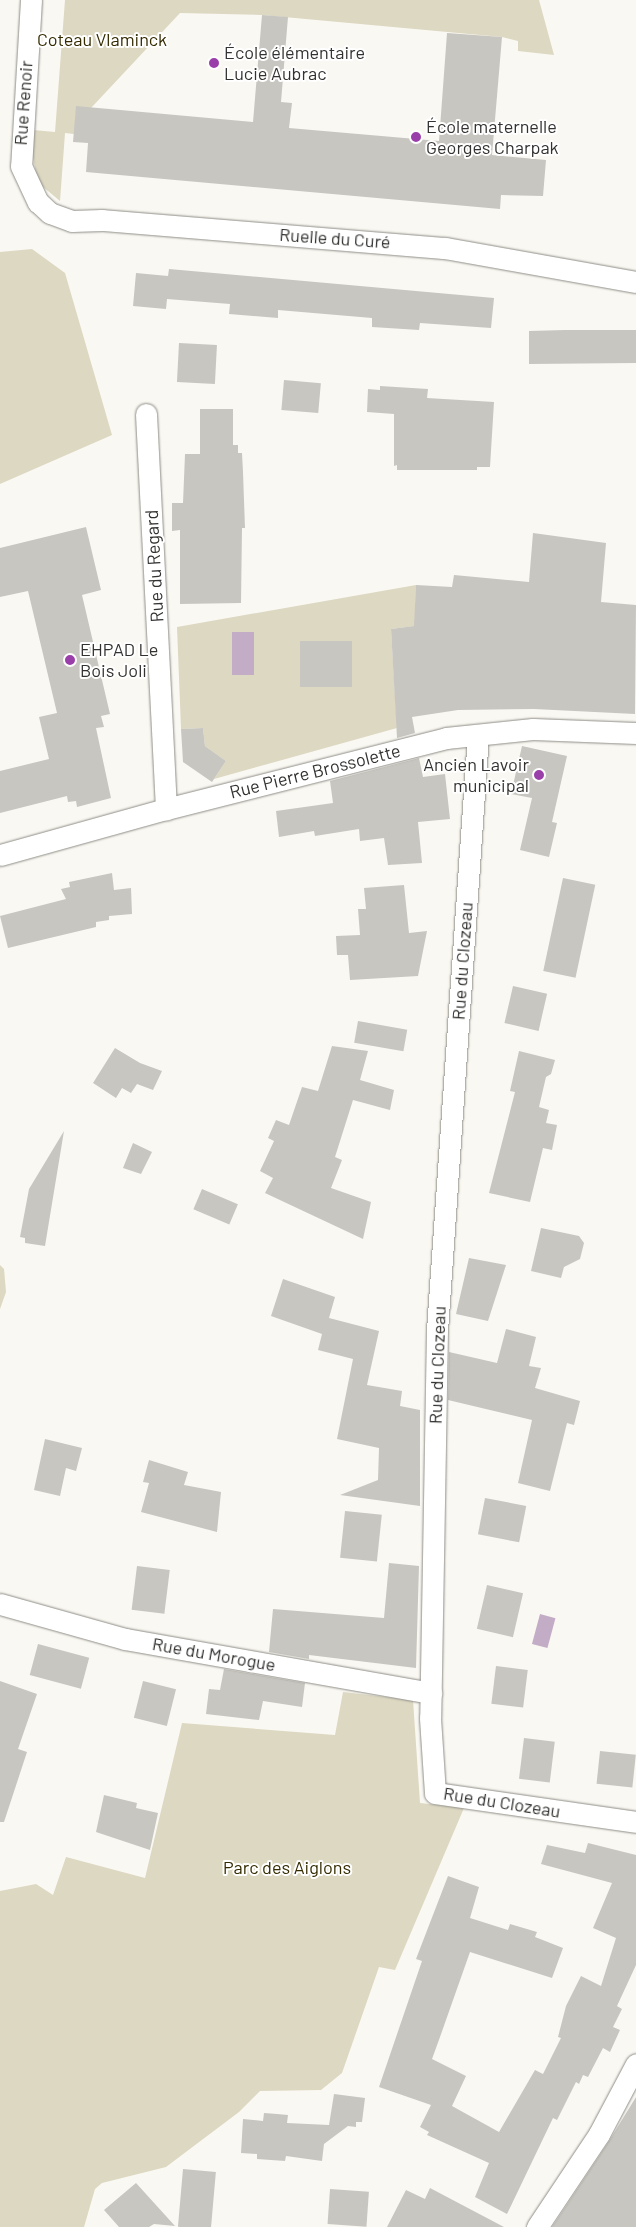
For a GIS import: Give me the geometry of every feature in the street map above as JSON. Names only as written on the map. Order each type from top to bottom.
[{"type":"street","name":"Rue Renoir","points":[[31,0],[20,166],[38,202]]},
{"type":"street","name":"Ruelle du Curé","points":[[38,202],[50,213],[72,221],[102,220],[445,248],[636,282]]},
{"type":"street","name":"Rue du Regard","points":[[146,414],[166,809]]},
{"type":"street","name":"Rue Pierre Brossolette","points":[[0,855],[166,809],[446,738],[533,729],[636,734]]},
{"type":"street","name":"Rue du Clozeau","points":[[478,735],[437,1330],[431,1692],[435,1793],[636,1822]]},
{"type":"street","name":"Rue du Morogue","points":[[0,1604],[125,1639],[431,1692]]},
{"type":"street","points":[[537,2227],[600,2134],[636,2064]]},
{"type":"green space","name":"Coteau Vlaminck","points":[[65,0],[539,0],[554,55],[518,51],[518,41],[502,37],[262,15],[180,13],[91,108],[74,134],[65,133],[60,201],[42,186],[36,174],[32,151],[33,130],[55,132]]},
{"type":"green space","points":[[32,249],[65,273],[112,435],[0,484],[0,252]]},
{"type":"green space","points":[[416,585],[415,626],[391,629],[397,728],[214,779],[226,761],[205,746],[203,728],[181,729],[177,627]]},
{"type":"green space","points":[[0,1265],[4,1269],[6,1292],[0,1309]]},
{"type":"green space","name":"Parc des Aiglons","points":[[343,1692],[413,1700],[420,1803],[464,1808],[395,1970],[379,1967],[342,2073],[321,2090],[260,2091],[239,2112],[166,2167],[102,2183],[95,2189],[84,2227],[0,2227],[0,1891],[36,1884],[53,1895],[66,1857],[145,1878],[182,1723],[335,1735]]},
{"type":"shaded area","points":[[232,632],[254,632],[254,675],[232,675]]},
{"type":"shaded area","points":[[540,1614],[555,1618],[547,1648],[532,1644]]},
{"type":"building","points":[[262,15],[288,17],[281,102],[292,103],[289,128],[439,141],[447,33],[502,37],[492,155],[546,160],[543,196],[501,195],[500,209],[86,172],[88,143],[73,142],[76,106],[253,122]]},
{"type":"building","points":[[169,269],[494,298],[491,328],[420,323],[419,330],[372,327],[372,318],[278,310],[278,318],[229,314],[230,304],[167,299],[166,309],[133,306],[136,273],[168,276]]},
{"type":"building","points":[[636,330],[636,363],[529,364],[529,331]]},
{"type":"building","points":[[179,343],[217,345],[215,384],[177,382]]},
{"type":"building","points":[[284,380],[321,383],[318,413],[281,410]]},
{"type":"building","points":[[380,386],[428,389],[427,398],[494,402],[490,467],[477,467],[477,470],[397,470],[397,465],[394,466],[394,414],[367,412],[368,389],[380,390]]},
{"type":"building","points":[[200,409],[233,409],[233,445],[238,445],[238,453],[242,453],[243,472],[245,528],[242,528],[241,603],[180,604],[180,530],[172,531],[172,503],[183,503],[185,454],[200,454]]},
{"type":"building","name":"EHPAD Le Bois Joli","points":[[86,527],[101,590],[82,595],[110,714],[101,716],[104,727],[96,728],[111,798],[77,807],[76,801],[68,802],[67,796],[0,813],[0,771],[49,759],[39,717],[57,713],[28,591],[0,597],[0,548]]},
{"type":"building","points":[[533,533],[606,543],[601,602],[636,605],[635,714],[534,709],[458,710],[412,717],[415,733],[397,738],[391,629],[414,626],[416,585],[452,587],[454,575],[529,582]]},
{"type":"building","points":[[300,641],[352,641],[352,687],[300,687]]},
{"type":"building","points":[[203,728],[205,746],[226,761],[212,782],[183,762],[181,729]]},
{"type":"building","name":"Ancien Lavoir municipal","points":[[522,746],[567,756],[552,822],[557,823],[549,857],[520,850],[532,798],[511,794]]},
{"type":"building","points":[[419,758],[423,777],[445,774],[450,819],[418,822],[422,863],[388,865],[384,838],[360,841],[359,829],[315,836],[314,831],[279,837],[276,811],[333,803],[330,781]]},
{"type":"building","points":[[112,873],[114,890],[131,888],[132,914],[109,916],[109,920],[96,922],[96,927],[8,948],[0,916],[66,899],[61,889],[70,887],[69,882]]},
{"type":"building","points":[[563,878],[595,885],[576,978],[543,971]]},
{"type":"building","points":[[404,885],[409,933],[427,931],[418,976],[350,980],[348,955],[337,955],[336,936],[360,935],[358,909],[366,909],[364,888]]},
{"type":"building","points":[[513,986],[547,994],[539,1031],[504,1023]]},
{"type":"building","points":[[358,1021],[407,1030],[403,1051],[354,1043]]},
{"type":"building","points":[[332,1046],[368,1051],[360,1080],[394,1090],[390,1110],[353,1100],[335,1157],[342,1160],[331,1188],[371,1202],[363,1239],[265,1193],[273,1178],[260,1171],[274,1141],[268,1138],[276,1120],[289,1125],[302,1087],[318,1091]]},
{"type":"building","points":[[115,1048],[140,1063],[162,1071],[153,1090],[137,1084],[131,1093],[122,1088],[116,1098],[93,1083]]},
{"type":"building","points":[[519,1051],[555,1060],[551,1074],[546,1077],[539,1107],[549,1110],[546,1123],[557,1125],[552,1150],[543,1148],[530,1202],[489,1193],[515,1092],[510,1091]]},
{"type":"building","points":[[64,1131],[45,1246],[25,1243],[25,1238],[20,1237],[29,1189]]},
{"type":"building","points":[[133,1143],[152,1152],[141,1174],[123,1168]]},
{"type":"building","points":[[202,1189],[238,1204],[229,1224],[193,1209]]},
{"type":"building","points":[[541,1228],[579,1236],[584,1243],[580,1259],[564,1267],[561,1278],[531,1271]]},
{"type":"building","points":[[469,1258],[506,1265],[488,1321],[456,1314]]},
{"type":"building","points":[[283,1279],[335,1297],[329,1318],[379,1331],[367,1385],[402,1391],[400,1406],[420,1410],[420,1506],[340,1495],[378,1480],[379,1448],[337,1439],[353,1359],[318,1350],[322,1334],[271,1316]]},
{"type":"building","points":[[506,1329],[536,1337],[529,1366],[541,1368],[535,1388],[580,1401],[574,1425],[567,1423],[550,1491],[518,1483],[532,1420],[448,1400],[449,1352],[497,1363]]},
{"type":"building","points":[[45,1439],[82,1448],[76,1471],[66,1468],[60,1496],[34,1490]]},
{"type":"building","points":[[149,1460],[188,1472],[184,1485],[221,1492],[217,1532],[141,1512],[149,1483],[143,1482]]},
{"type":"building","points":[[485,1498],[526,1506],[519,1542],[478,1534]]},
{"type":"building","points":[[345,1511],[382,1515],[377,1562],[340,1558]]},
{"type":"building","points":[[389,1563],[419,1566],[416,1668],[309,1655],[309,1659],[269,1652],[273,1609],[384,1618]]},
{"type":"building","points":[[137,1566],[170,1570],[164,1614],[132,1610]]},
{"type":"building","points":[[487,1585],[523,1593],[513,1637],[477,1629]]},
{"type":"building","points":[[38,1644],[89,1658],[81,1689],[30,1675]]},
{"type":"building","points":[[496,1666],[528,1670],[523,1708],[491,1704]]},
{"type":"building","points":[[224,1669],[305,1683],[302,1707],[263,1701],[259,1720],[206,1714],[209,1689],[220,1690]]},
{"type":"building","points":[[0,1681],[37,1694],[18,1749],[27,1752],[4,1822],[0,1822]]},
{"type":"building","points":[[143,1681],[176,1689],[167,1726],[134,1718]]},
{"type":"building","points":[[524,1738],[555,1742],[550,1782],[519,1779]]},
{"type":"building","points":[[600,1751],[636,1755],[632,1788],[597,1784]]},
{"type":"building","points":[[104,1795],[137,1803],[136,1808],[158,1813],[150,1850],[96,1832]]},
{"type":"building","points":[[588,1843],[636,1855],[636,1965],[617,2006],[622,2009],[613,2027],[620,2030],[610,2052],[603,2048],[588,2077],[583,2075],[579,2084],[576,2082],[557,2120],[553,2118],[507,2214],[475,2197],[489,2163],[427,2135],[429,2132],[420,2127],[431,2105],[379,2087],[422,1961],[416,1959],[448,1876],[479,1887],[470,1918],[508,1930],[510,1924],[537,1932],[535,1937],[563,1948],[552,1978],[470,1952],[432,2059],[466,2076],[452,2106],[499,2132],[535,2070],[543,2074],[561,2038],[558,2037],[566,2006],[581,1976],[601,1986],[616,1938],[593,1928],[612,1883],[541,1864],[547,1845],[585,1853]]},
{"type":"building","points":[[334,2094],[365,2098],[362,2122],[356,2122],[356,2127],[348,2126],[324,2144],[322,2161],[286,2156],[285,2161],[257,2159],[257,2154],[241,2153],[243,2119],[263,2121],[264,2113],[288,2115],[287,2123],[329,2125]]},
{"type":"building","points":[[636,2097],[636,2227],[552,2227],[609,2141]]},
{"type":"building","points":[[183,2169],[216,2172],[211,2227],[178,2227]]},
{"type":"building","points":[[136,2183],[175,2226],[154,2224],[149,2227],[119,2227],[104,2210]]},
{"type":"building","points":[[430,2188],[504,2227],[387,2227],[406,2190],[425,2199]]},
{"type":"building","points":[[330,2189],[369,2192],[366,2227],[328,2224]]},
{"type":"place","name":"École élémentaire Lucie Aubrac","points":[[214,63]]},
{"type":"place","name":"École maternelle Georges Charpak","points":[[416,137]]},
{"type":"place","name":"EHPAD Le Bois Joli","points":[[70,660]]},
{"type":"place","name":"Ancien Lavoir municipal","points":[[539,775]]}]
